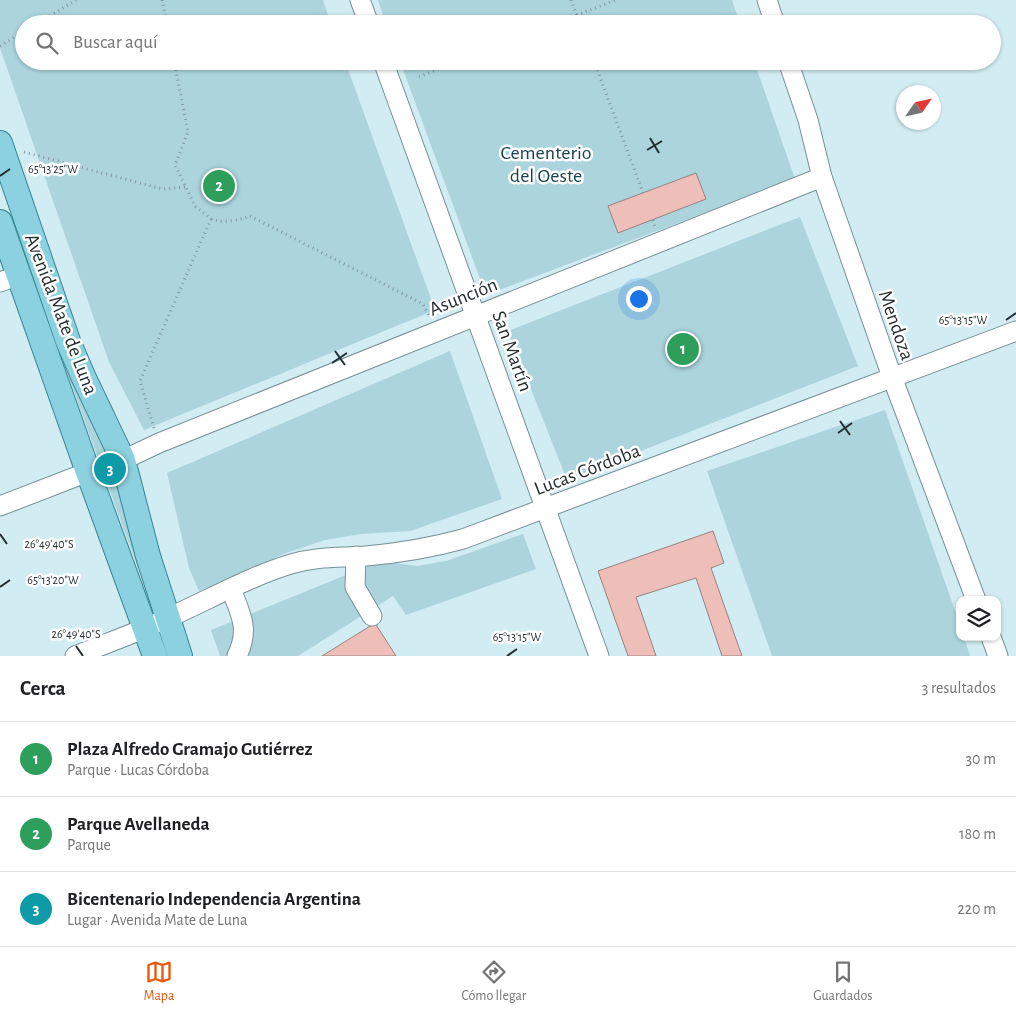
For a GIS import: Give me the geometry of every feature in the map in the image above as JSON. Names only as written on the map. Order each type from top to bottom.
[{"type":"main road","name":"Avenida Mate de Luna","points":[[1,144],[68,341],[123,460],[148,556],[180,656]]},
{"type":"main road","name":"Avenida Mate de Luna","points":[[0,222],[9,279],[88,472],[155,656]]},
{"type":"street","points":[[360,0],[366,15]]},
{"type":"street","points":[[770,1],[773,15]]},
{"type":"street","name":"San Martín","points":[[386,70],[599,656]]},
{"type":"street","name":"Mendoza","points":[[791,70],[808,120],[822,177],[892,377],[974,596]]},
{"type":"street","name":"Asunción","points":[[123,460],[159,443],[822,177]]},
{"type":"street","name":"Lucas Córdoba","points":[[75,656],[168,618],[289,564],[316,558],[409,552],[463,539],[1016,331]]},
{"type":"street","points":[[0,506],[88,472]]},
{"type":"street","points":[[356,556],[355,588],[372,616]]},
{"type":"street","points":[[231,589],[245,627],[241,648],[237,656]]},
{"type":"street","points":[[992,641],[998,656]]},
{"type":"path","points":[[52,15],[76,0]]},
{"type":"path","points":[[162,0],[165,15]]},
{"type":"path","points":[[571,0],[576,14],[616,0]]},
{"type":"path","points":[[0,46],[15,37]]},
{"type":"path","points":[[176,70],[188,132],[175,165],[195,206],[211,219],[220,222],[250,216],[423,304],[437,331]]},
{"type":"path","points":[[419,77],[436,70]]},
{"type":"path","points":[[597,70],[643,193]]},
{"type":"path","points":[[1,144],[162,189],[186,187]]},
{"type":"path","points":[[159,443],[140,381],[211,219]]},
{"type":"green space","points":[[0,0],[323,0],[328,15],[15,15],[15,70],[348,70],[435,310],[144,430],[109,362],[0,48]]},
{"type":"green space","points":[[378,0],[732,0],[737,15],[383,15]]},
{"type":"green space","name":"Cementerio del Oeste","points":[[403,70],[757,70],[795,179],[486,295]]},
{"type":"green space","points":[[800,217],[858,366],[567,480],[508,331]]},
{"type":"green space","points":[[57,345],[115,470],[154,603],[151,604]]},
{"type":"green space","points":[[450,351],[502,499],[410,531],[361,534],[325,540],[286,553],[199,591],[189,568],[167,473]]},
{"type":"green space","points":[[885,410],[956,614],[956,641],[965,641],[970,656],[772,656],[707,471]]},
{"type":"green space","points":[[523,534],[536,569],[406,615],[393,596],[298,656],[220,656],[211,630],[368,566],[395,563],[417,566],[446,561]]},
{"type":"building","points":[[696,173],[706,199],[618,233],[608,206]]},
{"type":"building","points":[[713,531],[724,563],[711,568],[742,656],[722,656],[696,578],[636,597],[656,656],[628,656],[598,571]]},
{"type":"building","points":[[375,623],[396,656],[322,656]]},
{"type":"place","name":"Parque Avellaneda","points":[[219,186]]},
{"type":"place","name":"Plaza Alfredo Gramajo Gutiérrez","points":[[683,349]]},
{"type":"place","name":"Bicentenario Independencia Argentina","points":[[110,469]]}]
